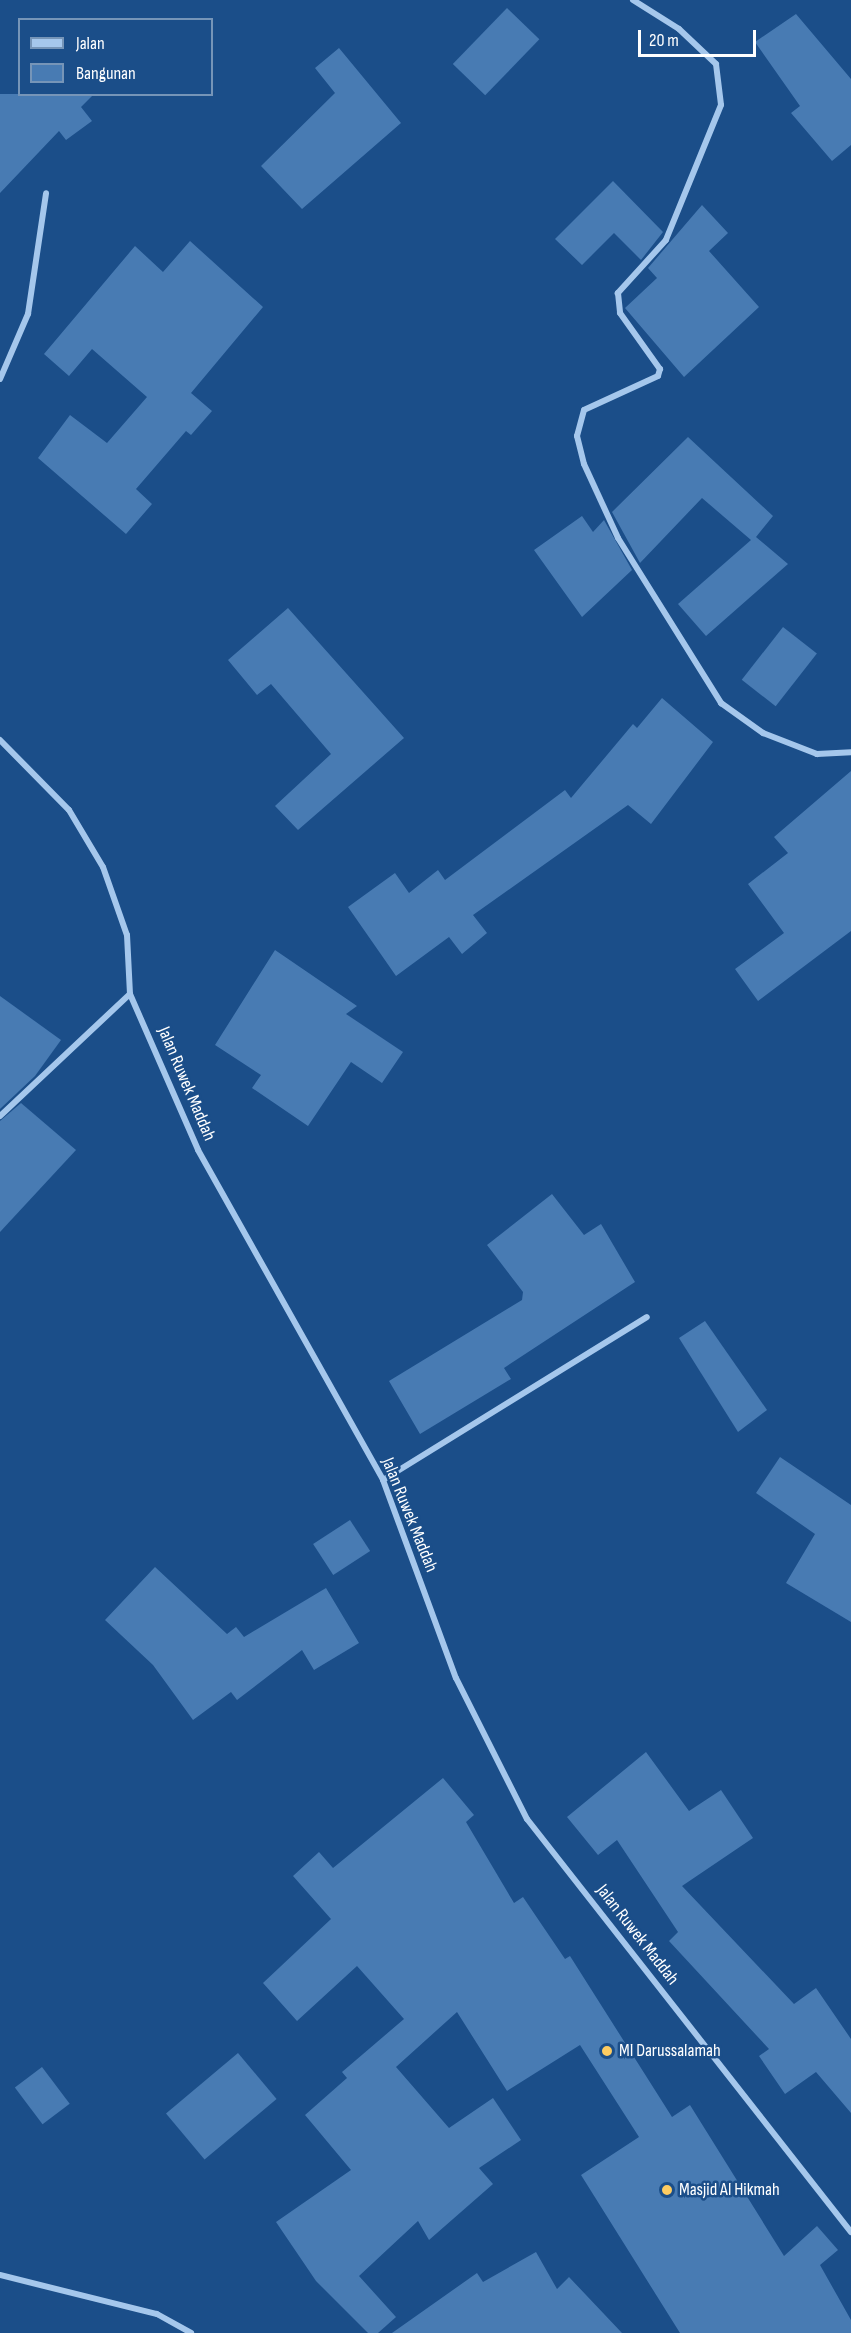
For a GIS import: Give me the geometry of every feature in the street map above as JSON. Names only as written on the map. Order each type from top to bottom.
[{"type":"street","points":[[633,0],[679,29],[716,64],[721,105],[666,240],[618,293],[620,313],[660,369],[658,376],[584,410],[578,436],[584,464],[618,538],[721,703],[764,733],[817,754],[851,752]]},
{"type":"street","points":[[0,379],[28,314],[46,193]]},
{"type":"street","name":"Jalan Ruwek Maddah","points":[[0,740],[69,810],[103,867],[127,935],[130,994],[198,1150],[383,1480],[456,1678],[527,1819],[851,2232]]},
{"type":"street","points":[[0,1116],[130,994]]},
{"type":"street","points":[[383,1480],[646,1317]]},
{"type":"street","points":[[0,2275],[157,2314],[191,2333]]},
{"type":"building","points":[[507,8],[539,39],[485,95],[453,64]]},
{"type":"building","points":[[796,14],[851,79],[851,145],[832,161],[791,113],[800,106],[755,42]]},
{"type":"building","points":[[339,48],[401,123],[302,209],[261,166],[335,93],[315,68]]},
{"type":"building","points":[[0,94],[92,96],[81,107],[92,121],[66,140],[59,131],[0,193]]},
{"type":"building","points":[[613,181],[663,232],[641,260],[614,233],[582,265],[555,239]]},
{"type":"building","points":[[702,205],[728,233],[709,251],[759,307],[684,377],[625,308],[657,278],[648,268]]},
{"type":"building","points":[[190,241],[263,307],[191,393],[212,411],[191,435],[186,431],[136,489],[152,504],[126,534],[38,458],[70,415],[107,443],[147,397],[92,349],[69,376],[44,354],[135,246],[163,272]]},
{"type":"building","points":[[688,437],[773,516],[756,537],[788,564],[706,636],[678,604],[751,540],[702,498],[640,563],[612,512]]},
{"type":"building","points":[[582,516],[593,532],[604,520],[632,570],[582,617],[534,550]]},
{"type":"building","points":[[288,608],[404,738],[298,830],[275,806],[331,754],[271,684],[257,695],[228,660]]},
{"type":"building","points":[[783,627],[817,653],[776,706],[742,680]]},
{"type":"building","points":[[662,698],[713,742],[651,824],[628,805],[473,915],[487,933],[462,954],[449,937],[396,976],[348,907],[395,873],[409,893],[438,870],[445,880],[565,790],[571,798],[633,724],[637,728]]},
{"type":"building","points":[[851,771],[851,931],[758,1001],[735,969],[784,933],[748,884],[788,853],[774,837]]},
{"type":"building","points":[[275,950],[357,1006],[346,1014],[403,1052],[382,1083],[351,1062],[308,1126],[252,1088],[261,1075],[215,1045]]},
{"type":"building","points":[[0,996],[61,1040],[35,1076],[0,1109]]},
{"type":"building","points":[[21,1103],[76,1150],[0,1232],[0,1121]]},
{"type":"building","points":[[552,1194],[584,1235],[601,1224],[635,1282],[504,1368],[511,1379],[420,1434],[389,1381],[522,1300],[523,1292],[487,1245]]},
{"type":"building","points":[[705,1321],[767,1410],[738,1432],[679,1338]]},
{"type":"building","points":[[780,1457],[851,1505],[851,1622],[786,1583],[815,1534],[756,1493]]},
{"type":"building","points":[[350,1520],[370,1551],[333,1575],[313,1544]]},
{"type":"building","points":[[155,1567],[227,1634],[236,1627],[244,1637],[326,1588],[359,1643],[314,1670],[302,1650],[237,1700],[231,1692],[193,1720],[153,1665],[105,1620]]},
{"type":"building","points":[[646,1752],[689,1811],[721,1790],[753,1838],[682,1886],[794,2004],[816,1988],[851,2039],[851,2113],[816,2072],[785,2094],[759,2056],[769,2049],[669,1941],[678,1932],[617,1840],[598,1855],[567,1817]]},
{"type":"building","points":[[443,1778],[474,1815],[466,1822],[514,1903],[523,1897],[565,1959],[570,1956],[672,2117],[690,2105],[784,2256],[817,2226],[838,2250],[820,2265],[851,2320],[851,2333],[680,2333],[581,2175],[639,2137],[580,2045],[507,2091],[457,2012],[396,2067],[449,2128],[493,2098],[521,2140],[479,2168],[493,2184],[429,2240],[418,2221],[359,2276],[396,2317],[378,2333],[368,2333],[316,2281],[276,2222],[351,2170],[305,2115],[347,2078],[342,2072],[404,2019],[357,1966],[297,2021],[263,1983],[331,1919],[293,1876],[319,1852],[333,1868]]},
{"type":"building","points":[[238,2053],[277,2099],[205,2159],[166,2113]]},
{"type":"building","points":[[42,2067],[70,2104],[43,2124],[15,2087]]},
{"type":"building","points":[[536,2252],[557,2289],[569,2277],[622,2333],[392,2333],[477,2273],[483,2282]]},
{"type":"place","name":"MI Darussalamah","points":[[607,2051]]},
{"type":"place","name":"Masjid Al Hikmah","points":[[667,2190]]}]
